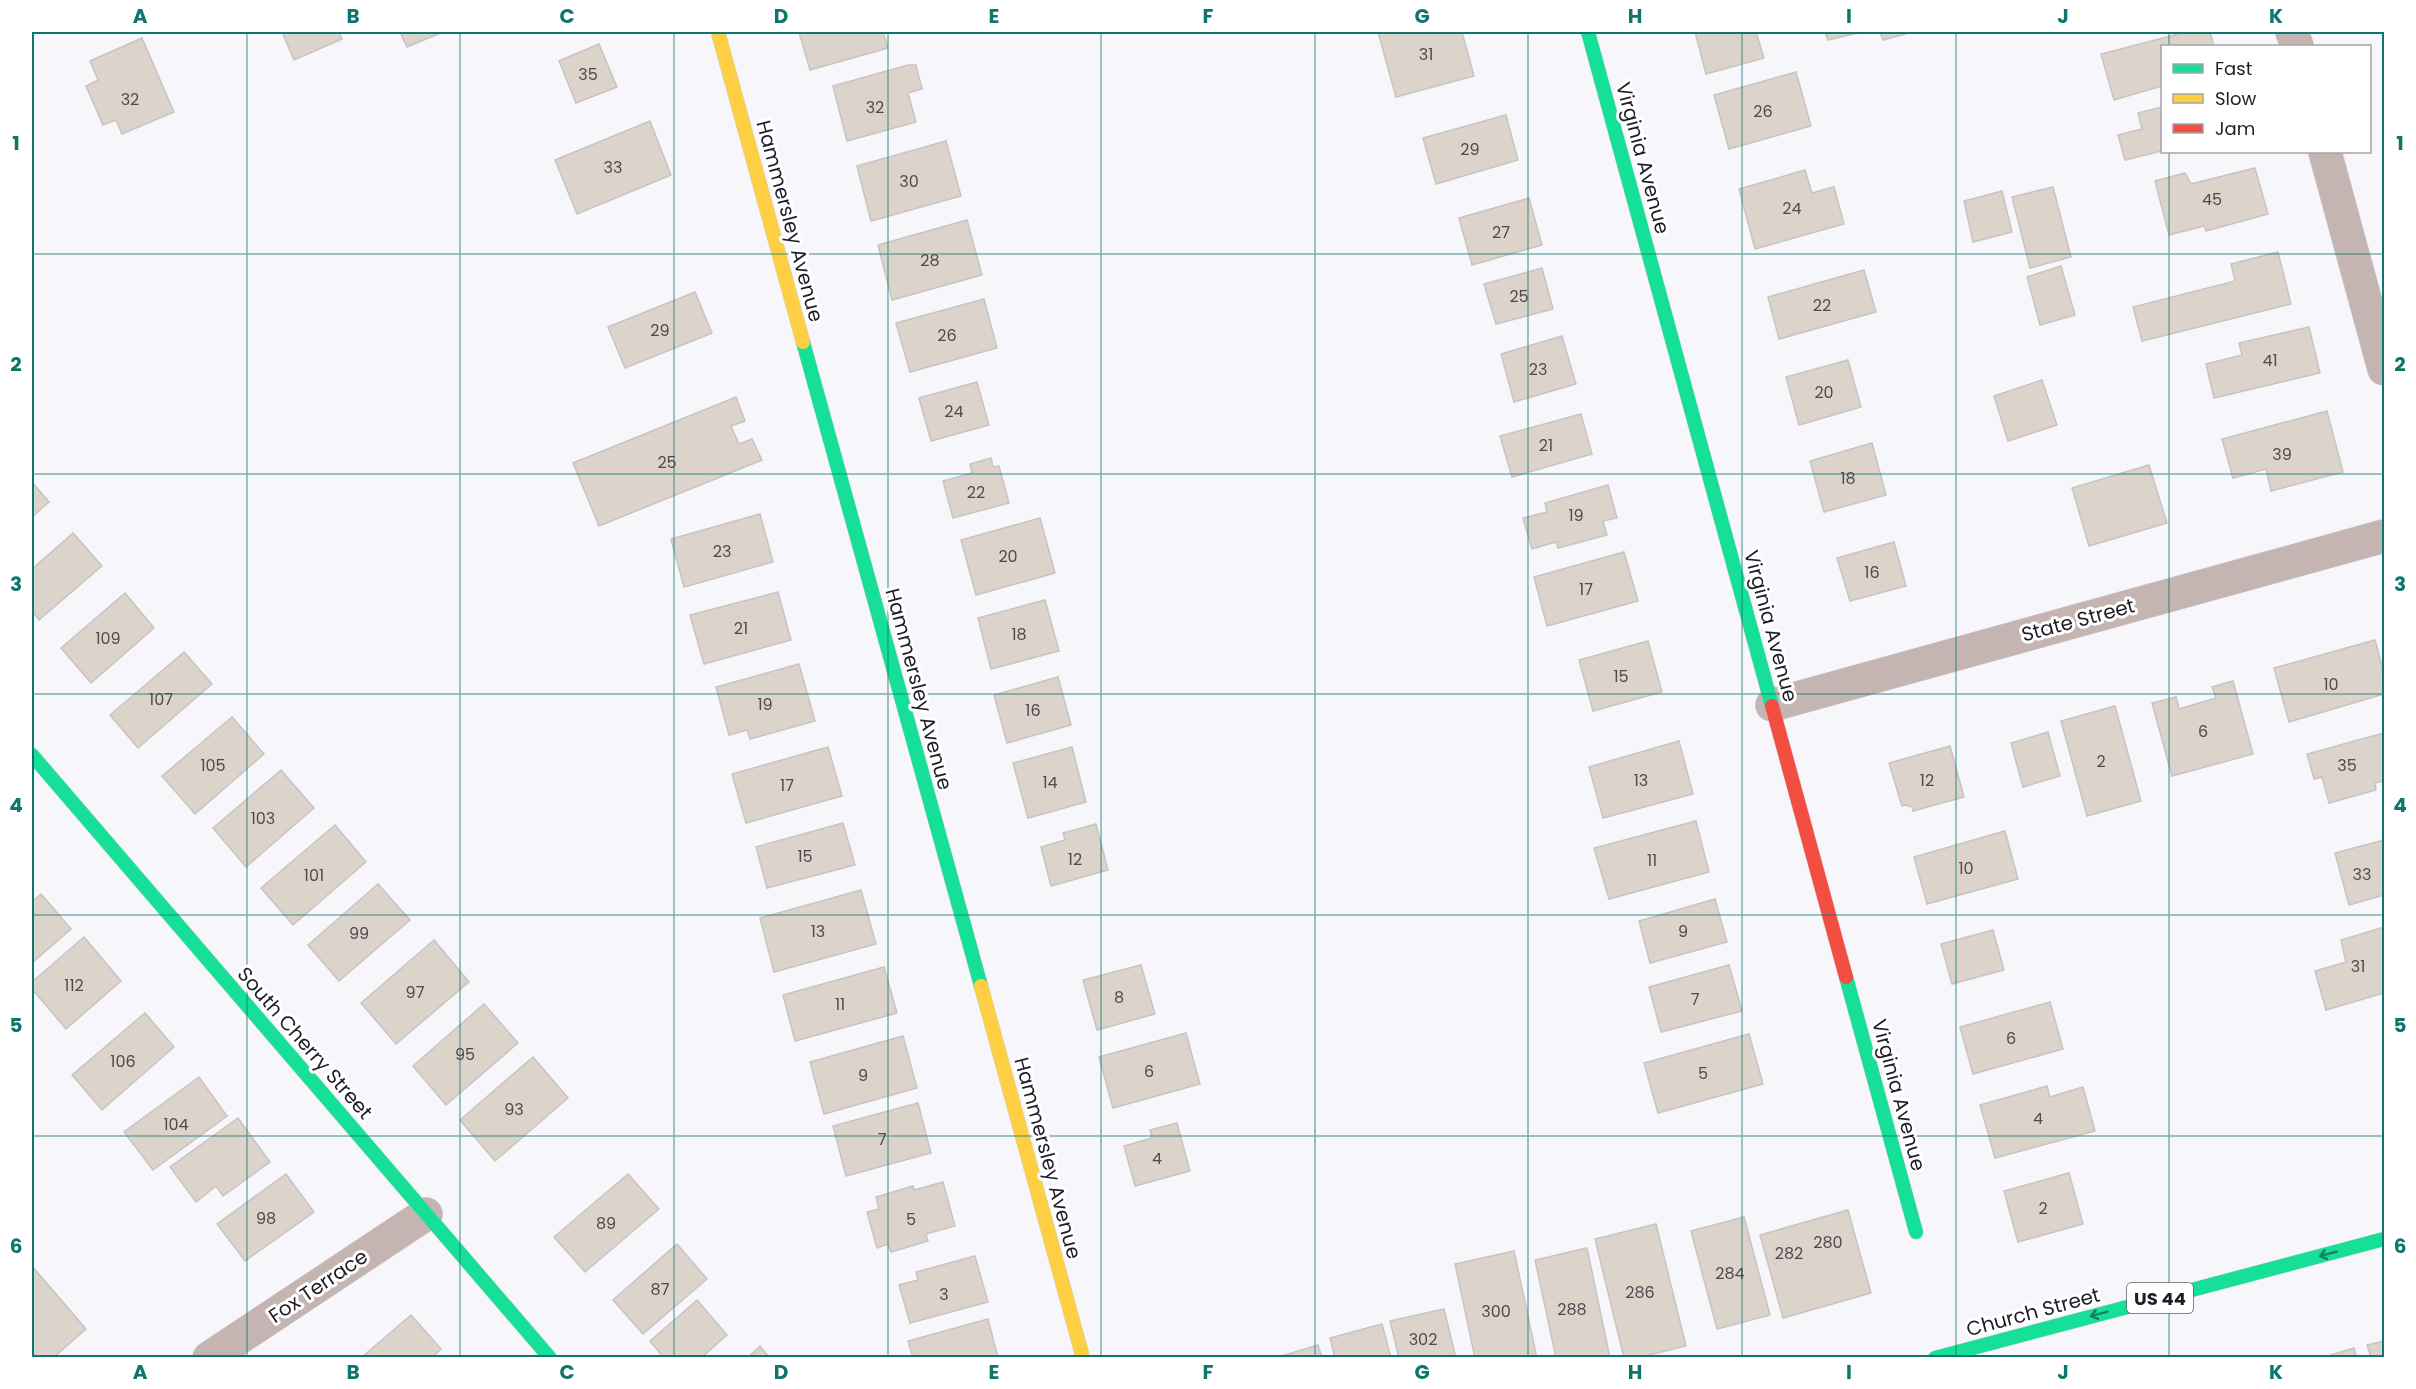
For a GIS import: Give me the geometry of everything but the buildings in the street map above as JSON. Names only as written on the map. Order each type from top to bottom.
[{"type":"main road","name":"Hammersley Avenue","points":[[717,32],[1083,1358]]},
{"type":"main road","name":"Virginia Avenue","points":[[1588,32],[1916,1232]]},
{"type":"main road","name":"South Cherry Street","points":[[32,755],[550,1358]]},
{"type":"main road","name":"Church Street","points":[[1935,1358],[2385,1239]]},
{"type":"street","points":[[2325,153],[2375,300],[2385,369]]},
{"type":"street","name":"State Street","points":[[1772,705],[2385,536]]},
{"type":"street","name":"Fox Terrace","points":[[209,1358],[426,1214]]},
{"type":"traffic: fast","points":[[1588,32],[1772,706]]},
{"type":"traffic: fast","points":[[803,342],[981,986]]},
{"type":"traffic: fast","points":[[32,755],[550,1358]]},
{"type":"traffic: fast","points":[[1846,977],[1916,1232]]},
{"type":"traffic: fast","points":[[1935,1358],[2384,1239]]},
{"type":"traffic: slow","points":[[718,32],[803,342]]},
{"type":"traffic: slow","points":[[981,986],[1083,1358]]},
{"type":"traffic: jam","points":[[1772,706],[1846,977]]}]
